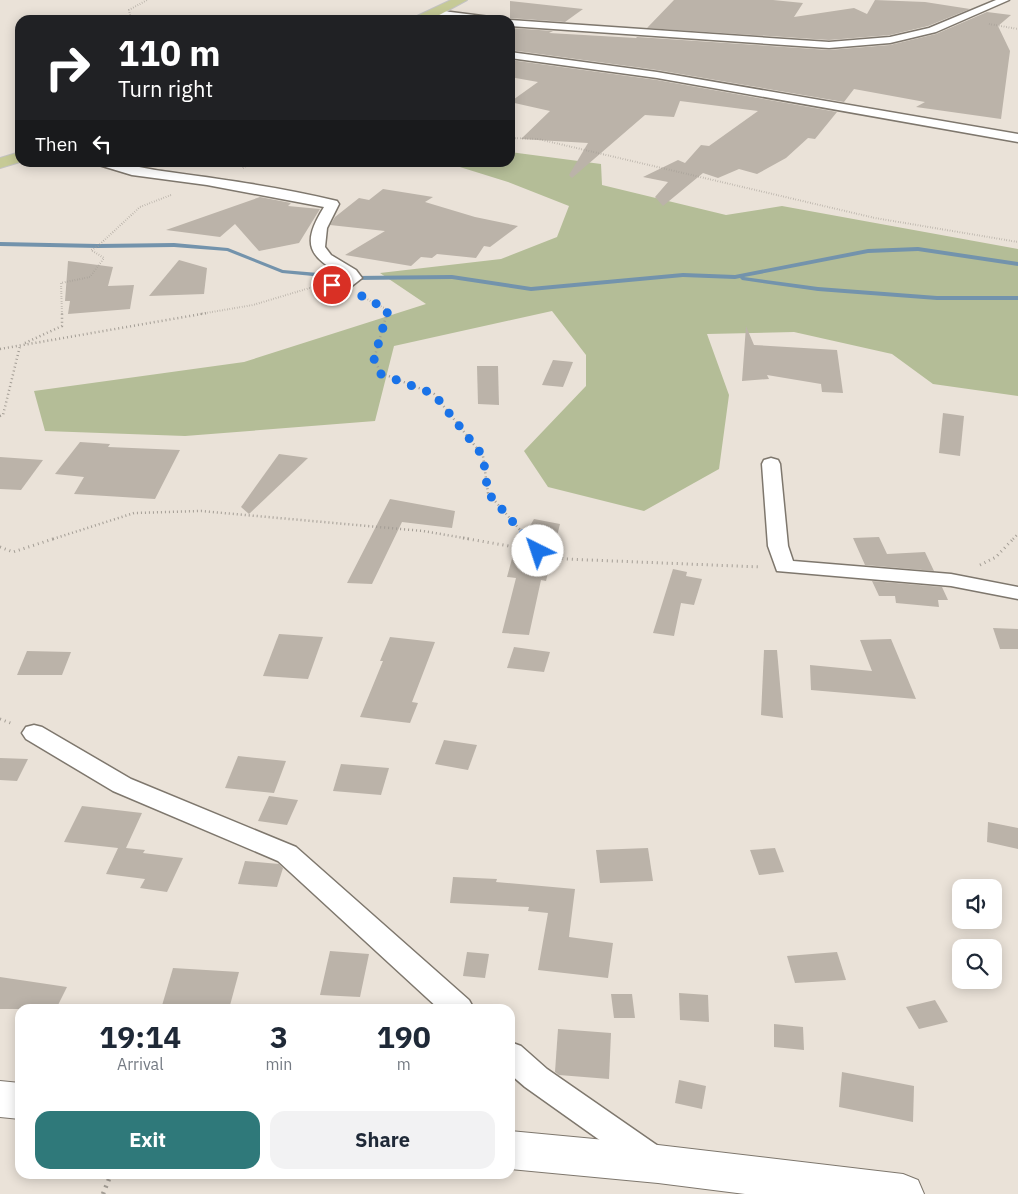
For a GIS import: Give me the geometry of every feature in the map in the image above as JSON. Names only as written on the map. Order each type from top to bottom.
[{"type":"main road","points":[[431,15],[461,0]]},
{"type":"main road","points":[[0,162],[15,158]]},
{"type":"main road","points":[[0,1099],[15,1100]]},
{"type":"main road","points":[[515,1150],[658,1164],[903,1194]]},
{"type":"street","points":[[515,23],[798,44],[848,44],[890,40],[932,30],[1004,0]]},
{"type":"street","points":[[435,13],[451,15]]},
{"type":"street","points":[[515,56],[657,75],[1018,138]]},
{"type":"street","points":[[120,167],[132,171],[207,181],[332,204],[319,224],[318,246],[320,254],[351,273],[354,278],[343,286]]},
{"type":"street","points":[[771,464],[778,546],[784,567],[951,580],[1018,593]]},
{"type":"street","points":[[34,733],[122,785],[287,854],[453,1004]]},
{"type":"street","points":[[515,1059],[536,1078],[658,1164]]},
{"type":"path","points":[[130,15],[129,10],[147,0]]},
{"type":"path","points":[[515,138],[538,139],[875,218],[1018,242]]},
{"type":"path","points":[[20,346],[62,326],[61,283],[90,277],[104,258],[91,250],[98,246],[140,207],[207,181]]},
{"type":"path","points":[[0,349],[253,305],[321,284],[343,286],[388,310],[374,359],[381,374],[434,394],[483,456],[488,493],[538,551]]},
{"type":"path","points":[[0,416],[3,415],[20,346]]},
{"type":"path","points":[[0,547],[13,552],[134,513],[201,511],[423,531],[538,551],[565,559],[784,567]]},
{"type":"path","points":[[951,580],[996,557],[1018,534]]},
{"type":"path","points":[[103,1194],[109,1179]]},
{"type":"green space","points":[[515,153],[601,164],[602,185],[726,215],[782,206],[1018,249],[1018,396],[933,384],[892,354],[794,332],[707,334],[729,395],[719,469],[644,511],[548,487],[524,451],[586,386],[586,355],[552,311],[394,346],[375,421],[185,436],[45,431],[34,391],[244,362],[426,304],[380,273],[501,259],[557,237],[569,206],[508,182],[460,167],[515,167]]},
{"type":"building","points":[[674,0],[773,0],[803,3],[794,17],[854,8],[867,14],[875,0],[925,2],[970,9],[928,26],[890,35],[829,40],[647,28]]},
{"type":"building","points":[[510,1],[583,9],[565,22],[515,18],[515,15],[510,15]]},
{"type":"building","points":[[987,12],[1011,15],[998,26],[1010,51],[1001,119],[916,107],[925,102],[854,89],[844,102],[657,70],[515,51],[515,28],[553,31],[549,33],[829,50],[890,45],[936,34]]},
{"type":"building","points":[[515,61],[657,80],[837,112],[815,139],[808,138],[786,158],[757,174],[739,169],[718,178],[703,173],[663,206],[655,197],[668,182],[643,177],[678,160],[685,163],[701,145],[709,146],[758,111],[680,101],[674,117],[645,115],[572,178],[569,175],[588,143],[521,139],[550,111],[515,103],[515,98],[538,82],[515,78]]},
{"type":"building","points":[[383,189],[433,197],[425,202],[475,217],[518,226],[490,247],[484,246],[476,258],[437,254],[432,258],[421,257],[411,266],[345,255],[385,231],[330,225],[335,217],[359,198],[369,200]]},
{"type":"building","points":[[260,197],[291,203],[288,206],[320,209],[299,243],[259,251],[235,224],[220,237],[166,230]]},
{"type":"building","points":[[179,260],[207,268],[204,294],[149,296]]},
{"type":"building","points":[[68,261],[113,267],[108,286],[134,285],[130,309],[68,314],[70,301],[65,301]]},
{"type":"building","points":[[746,326],[754,345],[837,350],[843,393],[822,392],[821,384],[767,375],[769,379],[742,381]]},
{"type":"building","points":[[553,360],[573,362],[563,387],[542,385]]},
{"type":"building","points":[[477,366],[498,366],[499,405],[478,404]]},
{"type":"building","points":[[943,413],[964,416],[960,456],[939,453]]},
{"type":"building","points":[[80,442],[110,444],[108,447],[180,450],[155,499],[74,494],[84,477],[55,474]]},
{"type":"building","points":[[279,454],[308,458],[249,514],[241,507]]},
{"type":"building","points":[[0,457],[43,460],[21,490],[0,489]]},
{"type":"building","points":[[390,499],[455,511],[452,528],[402,522],[372,584],[347,583]]},
{"type":"building","points":[[534,519],[560,524],[546,581],[541,580],[529,635],[502,633],[516,578],[507,577],[513,555]]},
{"type":"building","points":[[879,537],[887,554],[925,552],[934,571],[865,565],[853,538]]},
{"type":"building","points":[[673,569],[687,572],[686,576],[702,579],[694,605],[681,603],[674,636],[653,633]]},
{"type":"building","points":[[872,581],[942,587],[948,600],[938,600],[939,607],[896,603],[895,596],[879,596]]},
{"type":"building","points":[[993,628],[1018,629],[1018,649],[1000,649]]},
{"type":"building","points":[[279,634],[323,637],[308,679],[263,676]]},
{"type":"building","points":[[390,637],[435,642],[412,702],[418,703],[410,723],[360,717],[383,661],[380,661]]},
{"type":"building","points":[[891,639],[916,699],[811,690],[810,665],[872,671],[860,640]]},
{"type":"building","points":[[514,647],[550,652],[544,672],[507,668]]},
{"type":"building","points":[[764,650],[777,650],[783,718],[761,715]]},
{"type":"building","points":[[27,651],[71,652],[62,675],[17,675]]},
{"type":"building","points":[[444,740],[477,745],[468,770],[435,764]]},
{"type":"building","points":[[238,756],[286,761],[274,793],[225,788]]},
{"type":"building","points":[[0,758],[28,759],[17,781],[0,780]]},
{"type":"building","points":[[341,764],[389,768],[381,795],[333,791]]},
{"type":"building","points":[[269,796],[298,800],[287,825],[258,821]]},
{"type":"building","points":[[82,806],[142,813],[126,848],[145,850],[143,853],[183,858],[167,892],[140,888],[145,879],[106,874],[118,848],[64,842]]},
{"type":"building","points":[[988,822],[1018,828],[1018,849],[987,842]]},
{"type":"building","points":[[648,848],[653,881],[600,883],[596,850]]},
{"type":"building","points":[[775,848],[784,872],[759,875],[750,850]]},
{"type":"building","points":[[245,861],[279,864],[283,868],[277,887],[238,884]]},
{"type":"building","points":[[453,877],[497,879],[496,882],[575,889],[569,937],[613,943],[608,978],[538,970],[548,913],[528,911],[529,907],[450,903]]},
{"type":"building","points":[[330,951],[369,954],[360,997],[320,995]]},
{"type":"building","points":[[467,952],[489,954],[485,978],[463,976]]},
{"type":"building","points":[[837,952],[846,980],[795,983],[787,956]]},
{"type":"building","points":[[173,968],[239,972],[230,1004],[162,1004]]},
{"type":"building","points":[[0,977],[67,987],[58,1004],[15,1004],[15,1009],[0,1009]]},
{"type":"building","points":[[679,993],[708,995],[709,1022],[680,1020]]},
{"type":"building","points":[[611,994],[632,994],[635,1018],[614,1018]]},
{"type":"building","points":[[935,1000],[948,1022],[919,1029],[906,1007]]},
{"type":"building","points":[[774,1024],[803,1027],[804,1050],[774,1047]]},
{"type":"building","points":[[558,1029],[611,1033],[609,1079],[559,1075],[555,1072]]},
{"type":"building","points":[[842,1072],[914,1086],[913,1122],[839,1107]]},
{"type":"building","points":[[679,1080],[706,1086],[702,1109],[675,1103]]},
{"type":"waterway","points":[[0,244],[174,245],[228,250],[282,271],[354,278],[452,277],[531,289],[683,275],[735,277],[868,251],[918,249],[1018,264]]},
{"type":"waterway","points":[[742,278],[818,289],[937,298],[1018,298]]},
{"type":"route","points":[[332,285],[343,286],[388,310],[374,359],[381,374],[434,394],[483,456],[488,493],[538,551]]}]
